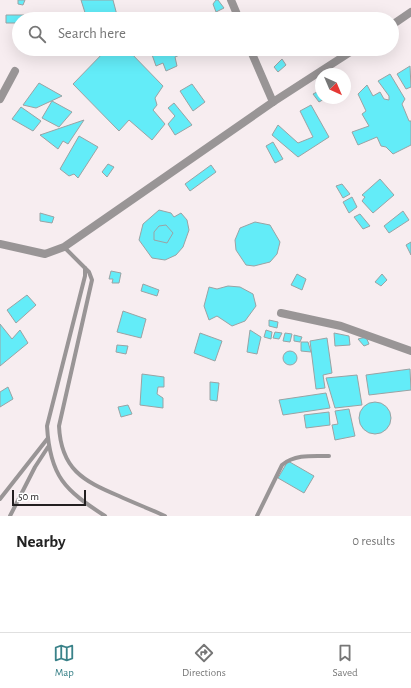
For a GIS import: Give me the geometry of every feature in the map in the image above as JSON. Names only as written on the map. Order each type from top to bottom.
[{"type":"street","points":[[231,0],[235,12]]},
{"type":"street","points":[[399,20],[411,12]]},
{"type":"street","points":[[253,56],[273,102]]},
{"type":"street","points":[[0,244],[45,254],[64,247],[273,102],[344,56]]},
{"type":"street","points":[[0,100],[15,71]]},
{"type":"street","points":[[281,313],[341,326],[411,351]]},
{"type":"lane","points":[[64,247],[92,277]]},
{"type":"lane","points":[[85,268],[85,276],[47,426],[48,447],[54,467],[64,484],[78,498],[105,516]]},
{"type":"lane","points":[[85,276],[92,277]]},
{"type":"lane","points":[[92,277],[59,426],[60,442],[66,460],[77,473],[92,485],[165,516]]},
{"type":"lane","points":[[0,499],[48,437]]},
{"type":"lane","points":[[10,516],[36,466],[48,447]]},
{"type":"lane","points":[[257,516],[282,465],[289,459],[302,456],[329,456]]},
{"type":"building","points":[[18,0],[25,0],[23,5],[18,4]]},
{"type":"building","points":[[81,0],[113,0],[116,12],[85,12]]},
{"type":"building","points":[[216,0],[218,0],[224,8],[216,12],[213,4]]},
{"type":"building","points":[[6,15],[12,15],[12,23],[6,23]]},
{"type":"building","points":[[100,56],[134,56],[163,86],[155,98],[157,105],[153,110],[165,124],[152,140],[129,120],[119,131],[73,84]]},
{"type":"building","points":[[152,56],[177,56],[175,57],[177,66],[166,71],[163,63],[156,66]]},
{"type":"building","points":[[282,59],[286,65],[278,72],[274,67]]},
{"type":"building","points":[[410,66],[411,87],[406,89],[397,74]]},
{"type":"building","points":[[390,74],[405,99],[402,104],[409,121],[411,121],[411,145],[393,154],[386,147],[381,146],[377,137],[358,145],[352,132],[369,126],[362,114],[366,111],[358,94],[367,85],[373,96],[380,92],[384,99],[389,100],[389,96],[378,81]]},
{"type":"building","points":[[39,83],[62,96],[36,108],[23,105]]},
{"type":"building","points":[[192,84],[205,102],[193,111],[180,91]]},
{"type":"building","points":[[52,101],[72,112],[59,127],[42,118]]},
{"type":"building","points":[[174,103],[192,125],[175,135],[168,124],[175,116],[168,108]]},
{"type":"building","points":[[311,105],[329,137],[298,157],[272,135],[278,125],[298,143],[313,137],[300,111]]},
{"type":"building","points":[[21,107],[41,121],[33,131],[12,119]]},
{"type":"building","points":[[84,120],[68,144],[63,141],[58,149],[40,135]]},
{"type":"building","points":[[79,136],[98,147],[78,178],[74,174],[69,176],[60,169]]},
{"type":"building","points":[[273,142],[283,159],[275,163],[266,146]]},
{"type":"building","points":[[108,164],[114,167],[107,177],[102,172]]},
{"type":"building","points":[[211,165],[216,172],[190,191],[185,184]]},
{"type":"building","points":[[380,179],[394,195],[373,213],[362,201],[365,197],[362,195]]},
{"type":"building","points":[[342,184],[350,194],[343,198],[336,186]]},
{"type":"building","points":[[352,197],[357,207],[349,213],[343,202]]},
{"type":"building","points":[[159,210],[171,213],[174,217],[181,213],[187,220],[189,230],[183,247],[176,255],[165,260],[152,258],[139,240],[143,224]]},
{"type":"building","points":[[403,211],[409,220],[389,233],[384,226]]},
{"type":"building","points":[[40,213],[54,217],[52,223],[40,221]]},
{"type":"building","points":[[360,214],[370,226],[363,229],[354,217]]},
{"type":"building","points":[[255,222],[270,225],[280,242],[277,254],[270,262],[254,266],[246,265],[236,250],[235,240],[240,228]]},
{"type":"building","points":[[166,225],[173,233],[167,243],[154,240],[154,232],[159,226]]},
{"type":"building","points":[[411,242],[411,255],[406,245]]},
{"type":"building","points":[[111,271],[121,273],[119,283],[112,283],[113,279],[109,279]]},
{"type":"building","points":[[297,274],[306,279],[302,290],[291,285]]},
{"type":"building","points":[[382,274],[387,280],[381,286],[375,282]]},
{"type":"building","points":[[143,284],[159,290],[157,296],[141,291]]},
{"type":"building","points":[[228,286],[240,287],[253,294],[256,306],[245,321],[232,326],[217,316],[209,320],[204,306],[209,287],[217,289]]},
{"type":"building","points":[[27,295],[36,305],[16,323],[7,310]]},
{"type":"building","points":[[123,311],[146,319],[141,338],[117,332]]},
{"type":"building","points":[[269,320],[278,322],[277,328],[269,326]]},
{"type":"building","points":[[0,324],[12,339],[20,330],[28,343],[0,366]]},
{"type":"building","points":[[250,330],[261,337],[257,354],[247,352]]},
{"type":"building","points":[[266,330],[272,332],[271,339],[264,337]]},
{"type":"building","points":[[275,332],[282,333],[279,339],[273,338]]},
{"type":"building","points":[[200,333],[222,341],[215,361],[194,353]]},
{"type":"building","points":[[285,333],[292,334],[290,342],[283,341]]},
{"type":"building","points":[[334,333],[349,336],[350,345],[335,346]]},
{"type":"building","points":[[294,335],[302,337],[300,342],[294,341]]},
{"type":"building","points":[[366,337],[369,344],[364,346],[358,339]]},
{"type":"building","points":[[327,338],[332,373],[323,375],[325,388],[316,389],[310,341]]},
{"type":"building","points":[[301,342],[308,342],[311,352],[301,351]]},
{"type":"building","points":[[117,345],[128,346],[126,354],[116,352]]},
{"type":"building","points":[[290,351],[295,353],[297,358],[295,363],[290,365],[285,363],[283,358],[285,353]]},
{"type":"building","points":[[410,369],[411,390],[369,395],[366,375]]},
{"type":"building","points":[[142,374],[164,377],[164,387],[158,387],[157,394],[163,398],[163,408],[140,405]]},
{"type":"building","points":[[357,375],[362,405],[335,408],[326,378]]},
{"type":"building","points":[[210,382],[219,383],[217,401],[210,400]]},
{"type":"building","points":[[8,387],[13,399],[0,407],[0,392]]},
{"type":"building","points":[[326,393],[330,408],[283,415],[279,400]]},
{"type":"building","points":[[372,402],[378,402],[388,409],[391,418],[390,424],[384,431],[378,434],[372,434],[362,427],[359,421],[359,415],[366,405]]},
{"type":"building","points":[[128,405],[132,414],[121,417],[118,407]]},
{"type":"building","points":[[349,409],[355,436],[335,440],[332,425],[338,424],[335,411]]},
{"type":"building","points":[[329,412],[330,425],[306,428],[304,415]]},
{"type":"building","points":[[288,461],[314,476],[304,493],[278,478]]}]
